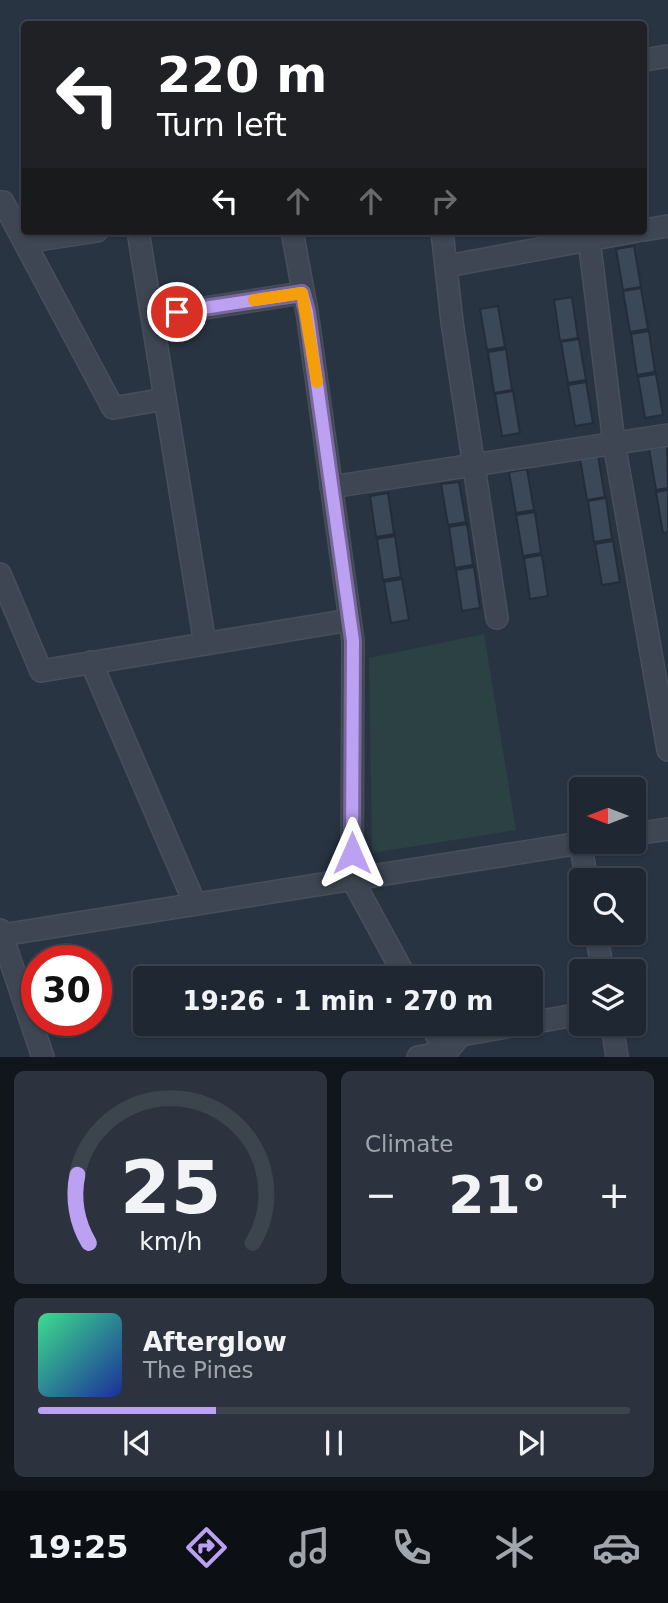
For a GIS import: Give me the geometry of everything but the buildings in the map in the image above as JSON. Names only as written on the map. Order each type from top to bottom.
[{"type":"street","points":[[647,60],[668,56]]},
{"type":"street","points":[[0,202],[3,201],[113,408],[165,400]]},
{"type":"street","points":[[647,230],[668,226]]},
{"type":"street","points":[[24,242],[70,235]]},
{"type":"street","points":[[139,235],[205,644]]},
{"type":"street","points":[[293,235],[307,312],[353,641],[352,879],[399,966]]},
{"type":"street","points":[[443,235],[452,323],[497,618]]},
{"type":"street","points":[[447,266],[589,235],[614,443],[660,652],[668,750]]},
{"type":"street","points":[[152,316],[302,293]]},
{"type":"street","points":[[331,486],[668,435]]},
{"type":"street","points":[[0,574],[41,671],[350,620]]},
{"type":"street","points":[[91,662],[195,904]]},
{"type":"street","points":[[646,832],[668,829]]},
{"type":"street","points":[[43,1057],[5,964],[1,932],[569,844]]},
{"type":"street","points":[[543,1021],[569,1016]]},
{"type":"street","points":[[437,1036],[447,1054]]},
{"type":"street","points":[[418,1057],[447,1054],[460,1036]]},
{"type":"street","points":[[614,1036],[617,1057]]},
{"type":"green space","points":[[484,634],[516,830],[372,853],[369,658]]},
{"type":"slow traffic","points":[[254,300],[302,293],[317,382]]},
{"type":"route","points":[[177,312],[302,293],[307,312],[353,641],[352,853]]}]
